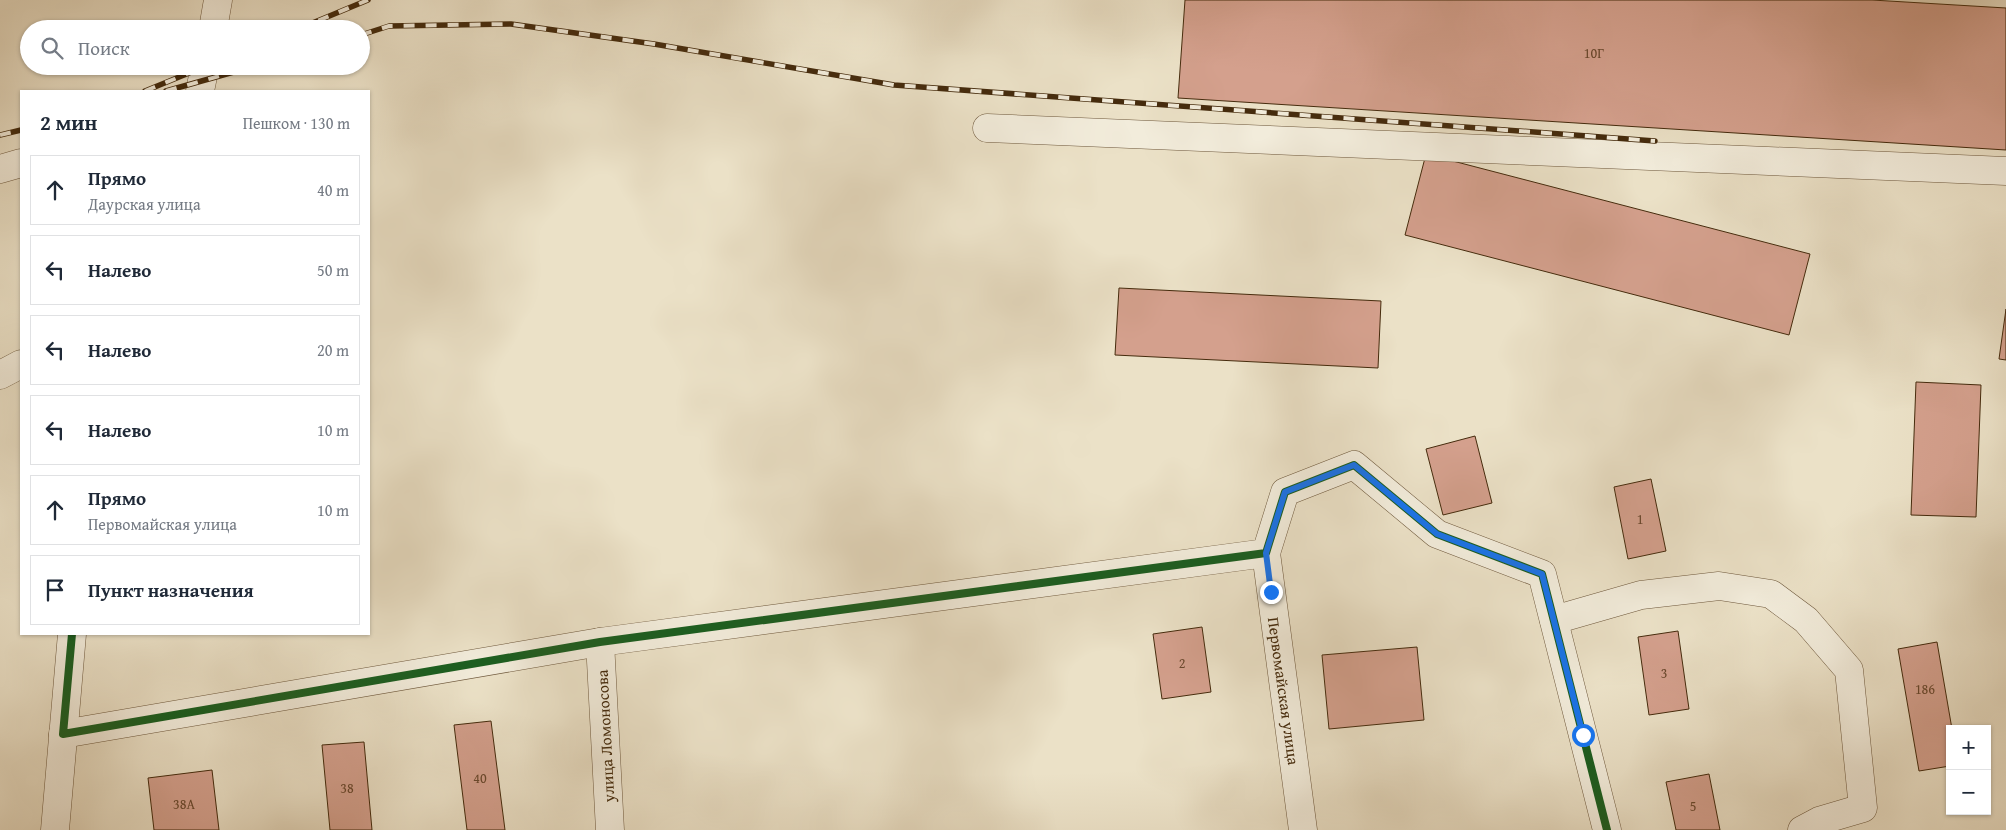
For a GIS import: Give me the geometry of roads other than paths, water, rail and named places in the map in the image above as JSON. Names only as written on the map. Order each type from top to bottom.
[{"type":"street","points":[[214,20],[218,0]]},
{"type":"street","points":[[200,90],[203,75]]},
{"type":"street","points":[[987,128],[2006,171]]},
{"type":"street","points":[[0,169],[20,163]]},
{"type":"street","points":[[0,375],[20,365]]},
{"type":"street","points":[[63,734],[600,642],[1266,553],[1285,492],[1354,465],[1437,534],[1542,574],[1607,830]]},
{"type":"street","name":"Первомайская улица","points":[[1266,553],[1303,830]]},
{"type":"street","points":[[1554,620],[1641,595],[1719,586],[1771,594],[1806,620],[1849,670],[1864,808],[1820,821],[1802,830]]},
{"type":"street","points":[[55,830],[72,635]]},
{"type":"street","name":"улица Ломоносова","points":[[600,642],[610,830]]},
{"type":"railway","points":[[320,20],[368,0]]},
{"type":"railway","points":[[370,32],[389,26],[511,24],[654,44],[894,85],[1655,141]]},
{"type":"railway","points":[[147,90],[184,75]]},
{"type":"railway","points":[[170,90],[223,75]]},
{"type":"railway","points":[[0,135],[20,130]]}]
